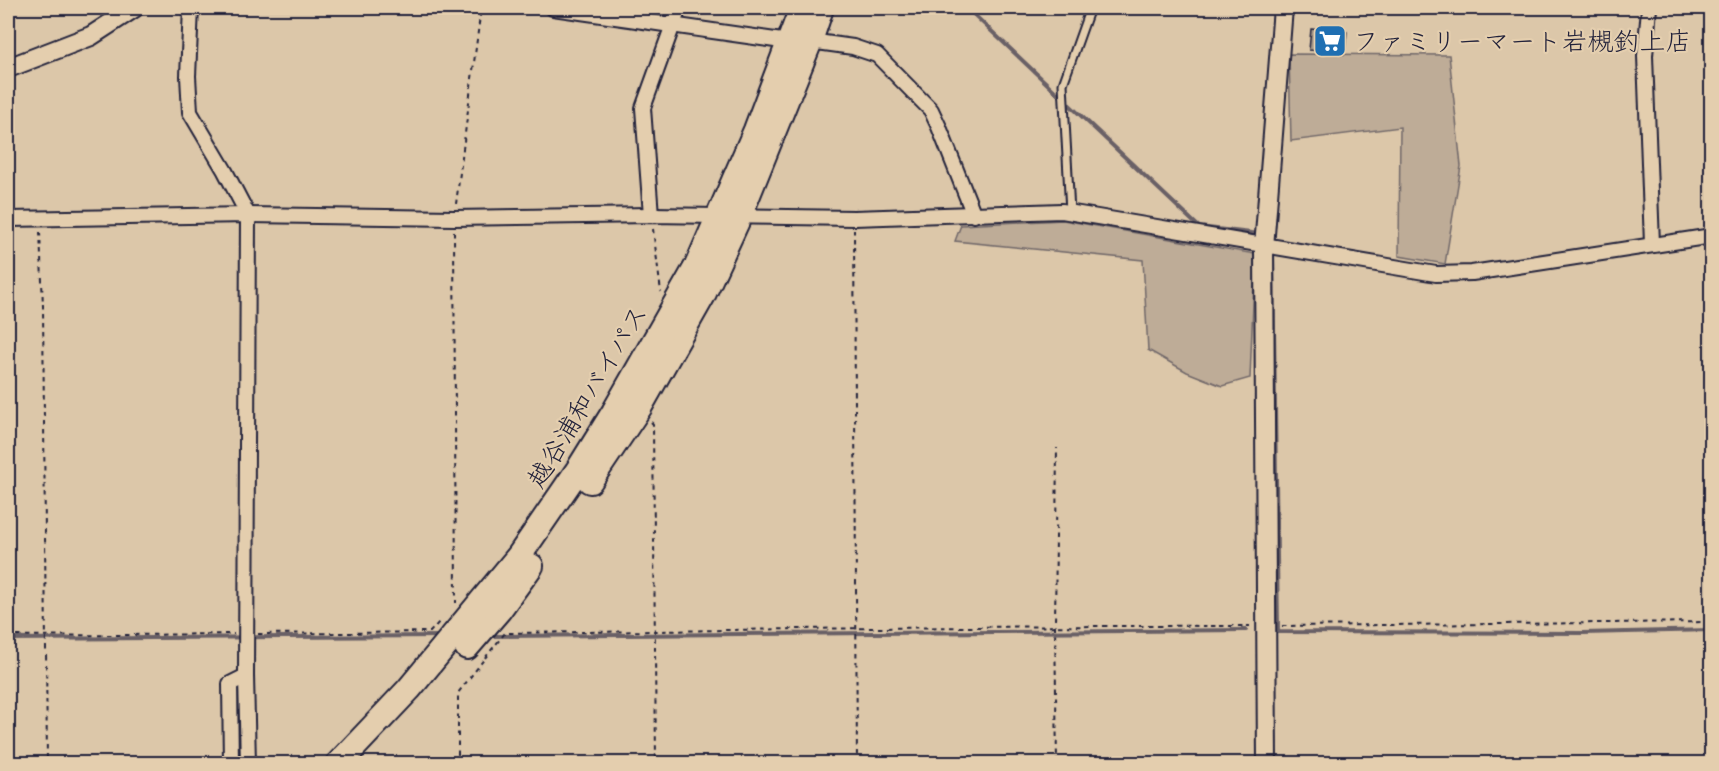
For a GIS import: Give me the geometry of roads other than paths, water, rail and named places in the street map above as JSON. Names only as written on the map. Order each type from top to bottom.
[{"type":"highway","name":"越谷浦和バイパス","points":[[800,42],[802,8]]},
{"type":"highway","name":"越谷浦和バイパス","points":[[360,764],[400,723],[499,610],[639,408],[703,296],[756,130],[800,42],[821,8]]},
{"type":"highway","name":"越谷浦和バイパス","points":[[338,764],[409,689],[519,556],[578,470],[614,412],[697,266],[728,217]]},
{"type":"street","points":[[8,68],[91,36],[134,8]]},
{"type":"street","points":[[191,8],[188,76],[190,112],[248,215],[246,676],[248,764]]},
{"type":"street","points":[[553,8],[800,42],[853,47],[877,55],[931,110],[974,215]]},
{"type":"street","points":[[651,215],[643,108],[679,8]]},
{"type":"street","points":[[1268,764],[1264,247],[1283,8]]},
{"type":"street","points":[[1649,8],[1644,56],[1652,244]]},
{"type":"street","points":[[8,219],[248,215],[454,218],[651,215],[854,218],[1062,211],[1264,247],[1436,274],[1472,273],[1712,236]]},
{"type":"street","points":[[231,764],[231,684],[246,676]]},
{"type":"lane","points":[[1070,212],[1063,84],[1090,8]]},
{"type":"waterway","points":[[967,8],[1199,227],[1260,234]]},
{"type":"waterway","points":[[1273,251],[1278,632],[1583,633],[1712,630]]},
{"type":"waterway","points":[[488,636],[1246,630]]},
{"type":"waterway","points":[[8,639],[442,636]]},
{"type":"place","name":"ファミリーマート岩槻釣上店","points":[[1330,41]]}]
